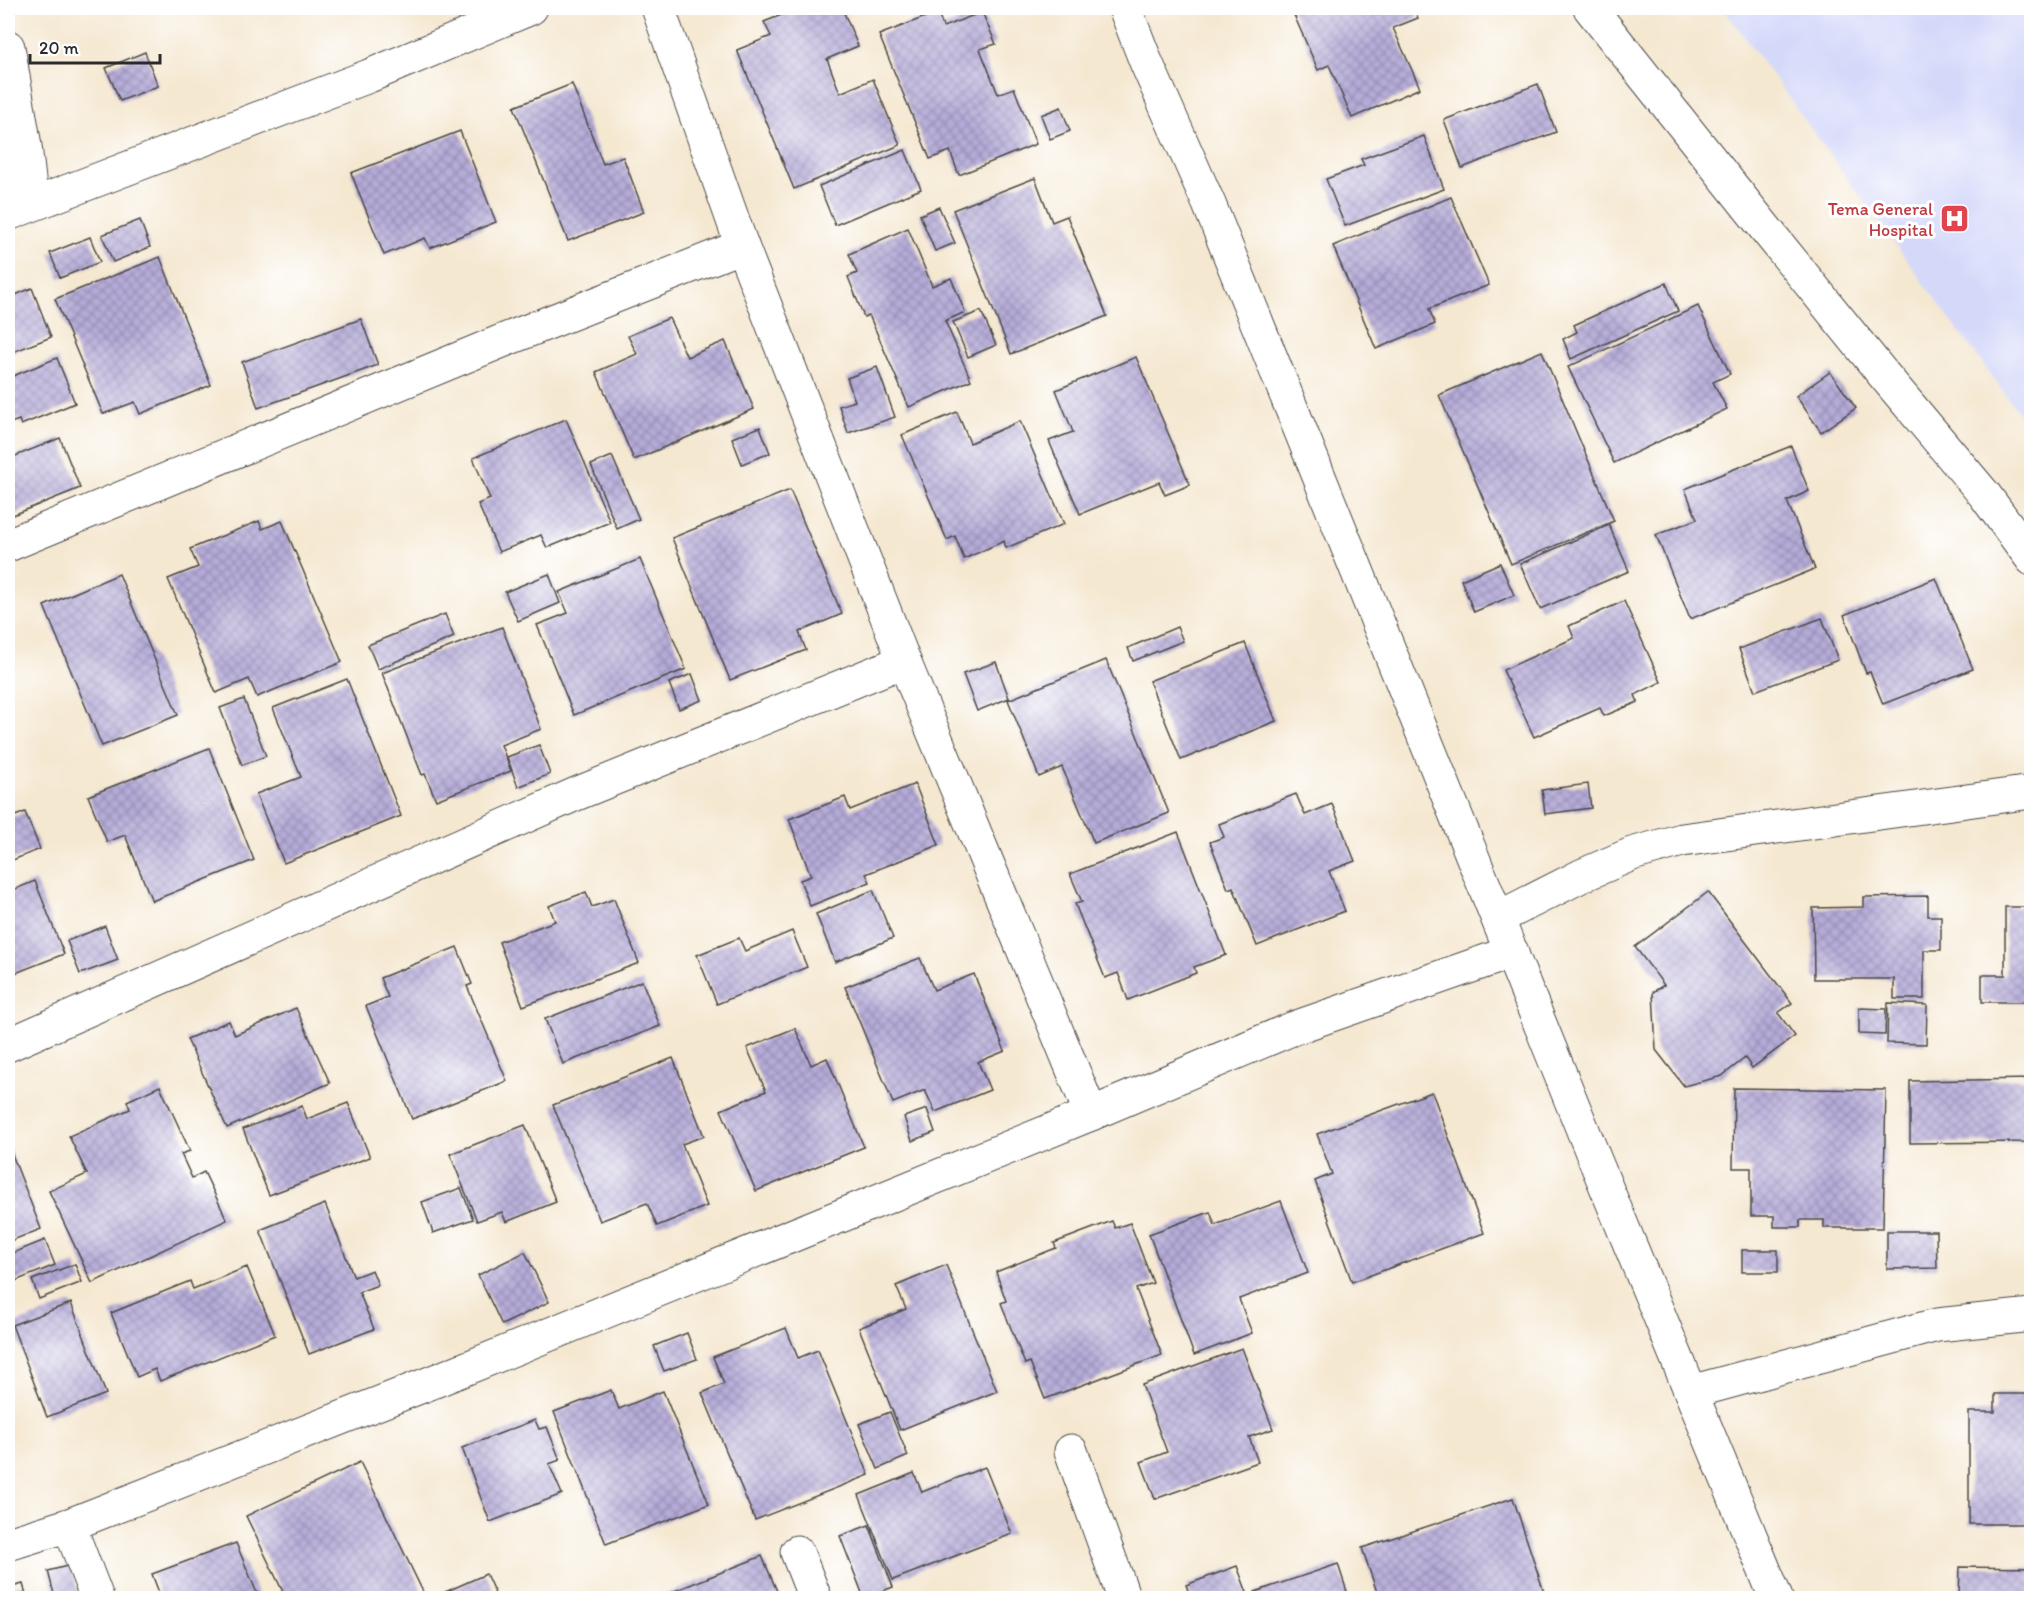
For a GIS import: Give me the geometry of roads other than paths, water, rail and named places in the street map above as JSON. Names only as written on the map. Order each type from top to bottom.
[{"type":"street","points":[[8,47],[25,146],[20,209],[369,76],[531,8]]},
{"type":"street","points":[[658,8],[742,246],[904,661],[1090,1114]]},
{"type":"street","points":[[1125,8],[1146,62],[1209,204],[1595,1160],[1776,1599]]},
{"type":"street","points":[[1590,8],[1883,374],[1984,494],[2031,559]]},
{"type":"street","points":[[8,545],[502,341],[742,246]]},
{"type":"street","points":[[8,1045],[576,794],[904,661]]},
{"type":"street","points":[[1498,918],[1581,876],[1632,854],[1682,840],[2031,792]]},
{"type":"street","points":[[8,1544],[69,1524],[430,1383],[1294,1029],[1512,952]]},
{"type":"street","points":[[1691,1392],[1937,1325],[2031,1315]]},
{"type":"street","points":[[1071,1451],[1125,1599]]},
{"type":"street","points":[[69,1524],[97,1599]]},
{"type":"street","points":[[797,1552],[815,1599]]},
{"type":"place","name":"Tema General Hospital","points":[[1954,219]]}]
